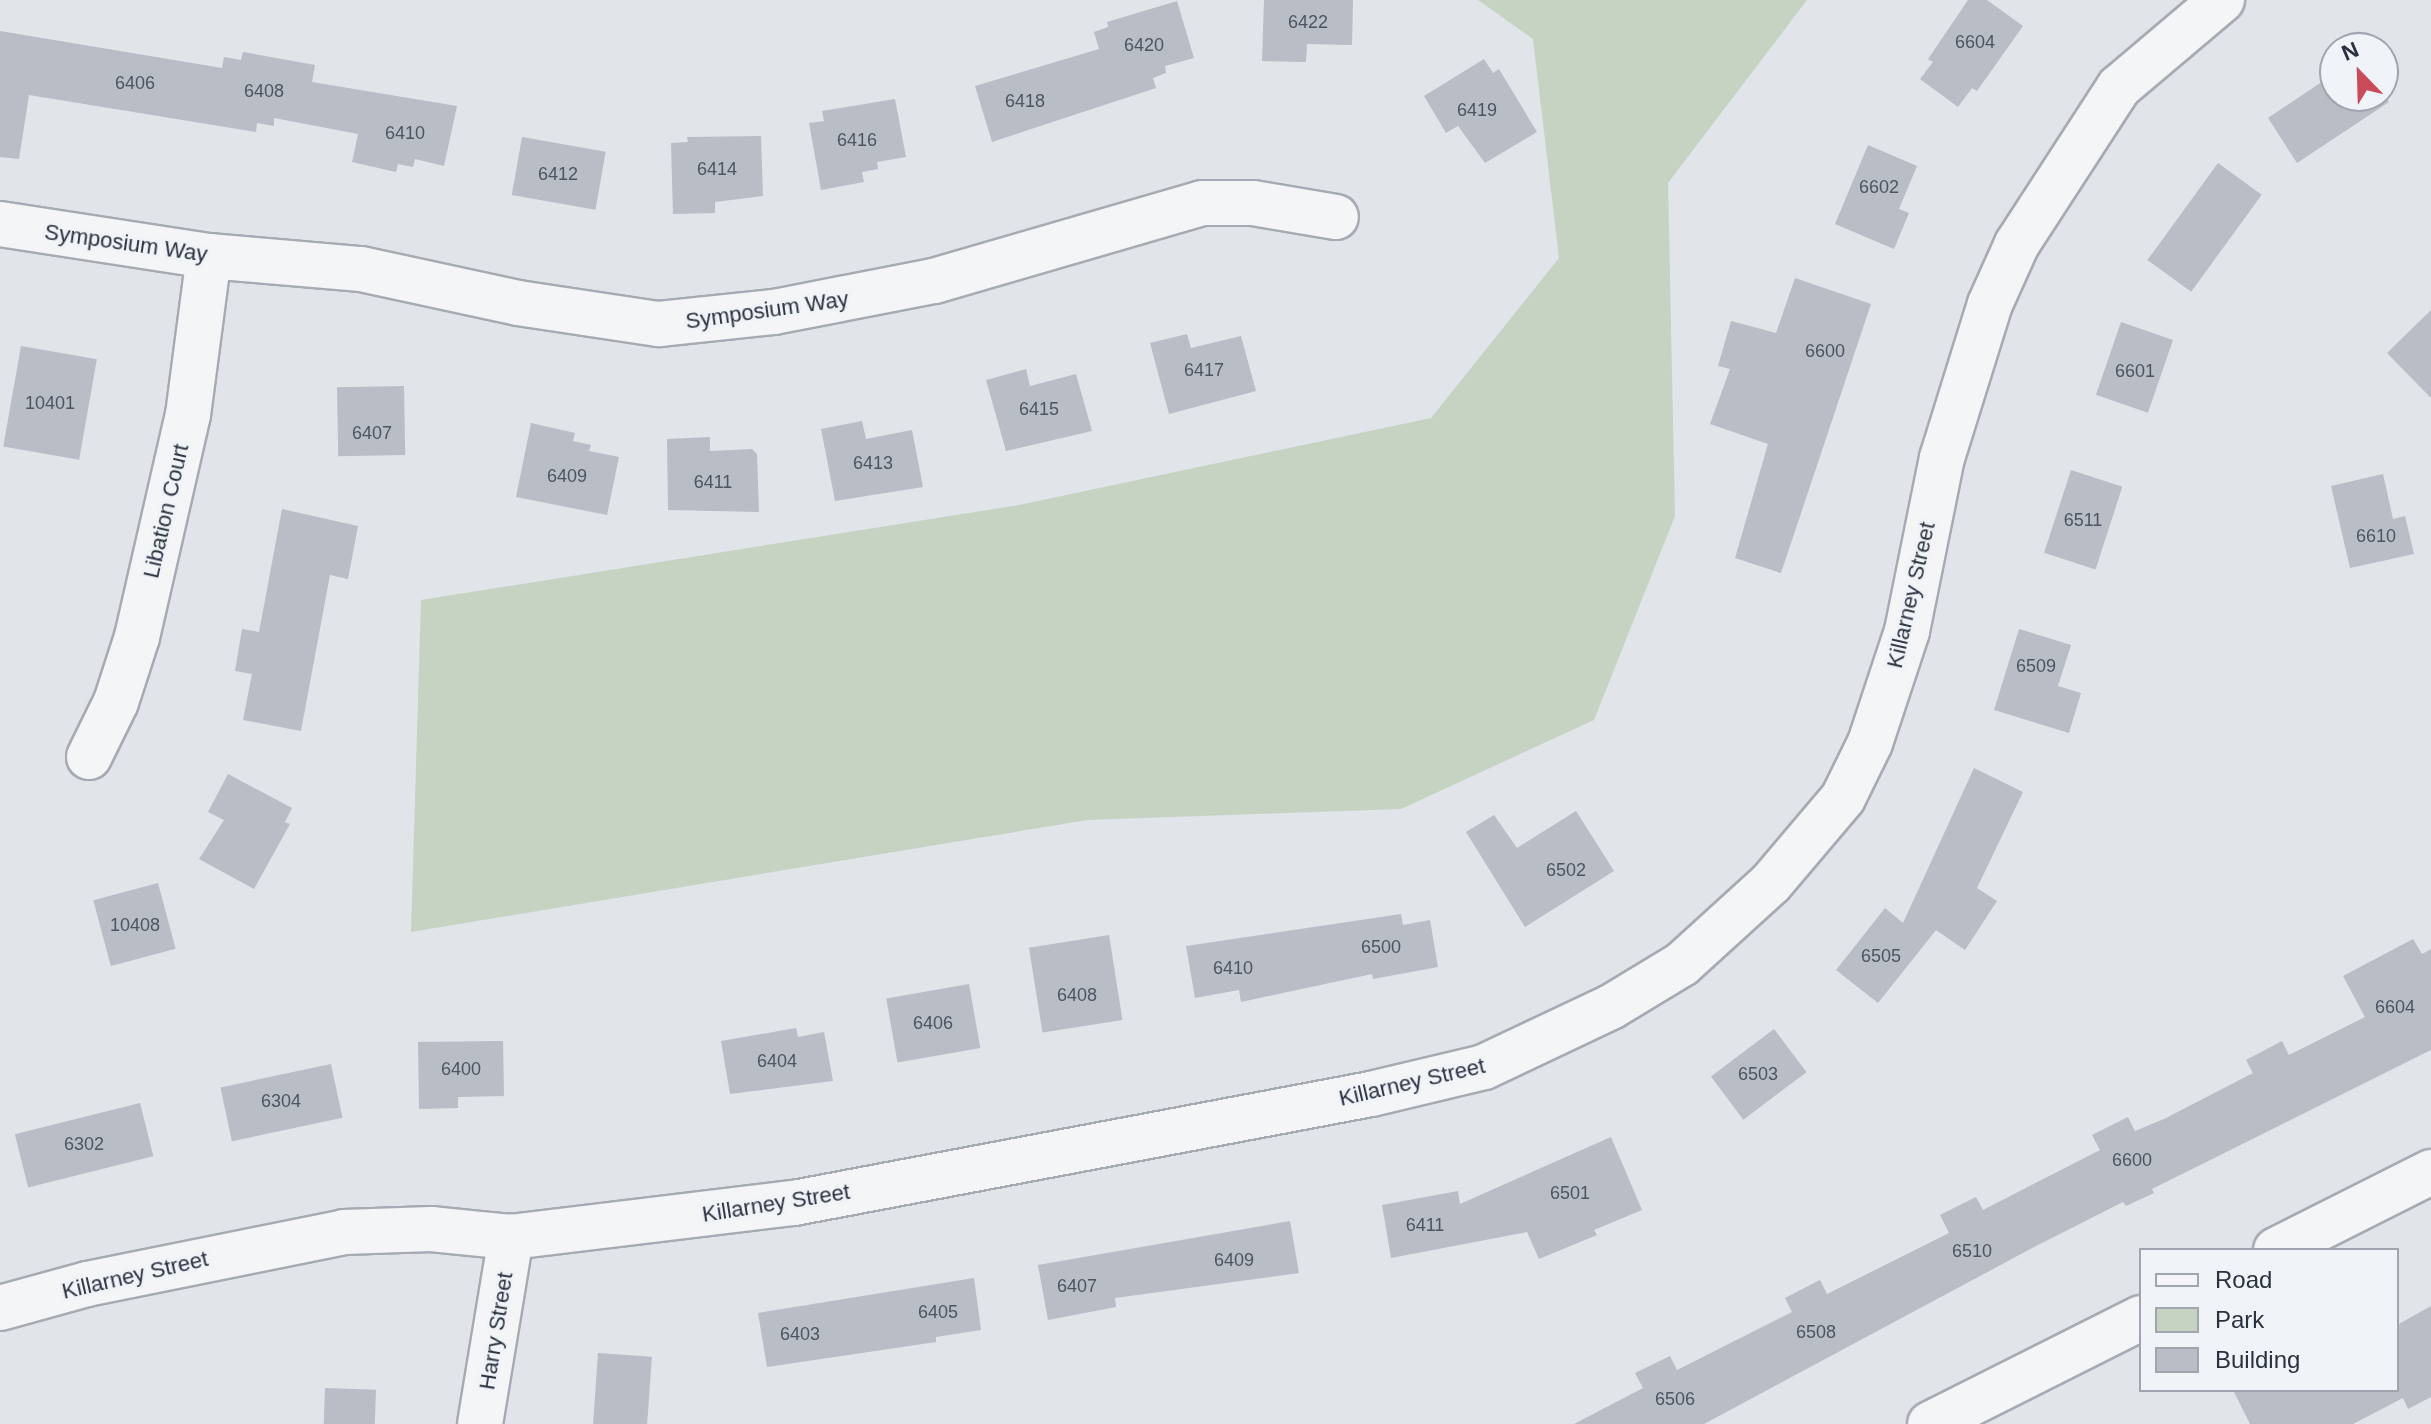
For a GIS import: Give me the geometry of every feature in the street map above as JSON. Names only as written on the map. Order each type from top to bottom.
[{"type":"street","name":"Killarney Street","points":[[0,1308],[87,1284],[344,1232],[431,1229],[511,1237],[794,1203],[1371,1094],[1484,1067],[1556,1037],[1682,964],[1781,870],[1843,798],[1870,743],[1907,631],[1942,458],[1990,304],[2017,244],[2119,87],[2222,0]]},
{"type":"street","name":"Symposium Way","points":[[0,224],[209,256],[361,269],[518,303],[659,324],[774,312],[934,281],[1202,203],[1253,203],[1336,217]]},
{"type":"street","name":"Libation Court","points":[[89,757],[116,702],[137,637],[188,415],[209,256]]},
{"type":"street","points":[[2280,1248],[2431,1172]]},
{"type":"street","name":"Harry Street","points":[[480,1424],[511,1237]]},
{"type":"street","points":[[1930,1424],[2139,1319]]},
{"type":"green space","points":[[1478,0],[1807,0],[1668,183],[1675,516],[1594,720],[1401,809],[1087,820],[411,932],[421,600],[1019,505],[1431,418],[1559,258],[1533,39]]},
{"type":"building","points":[[1264,0],[1353,0],[1352,45],[1307,44],[1306,62],[1262,61]]},
{"type":"building","points":[[1968,0],[1987,0],[2023,26],[1977,91],[1972,88],[1958,107],[1920,79],[1933,62],[1928,59]]},
{"type":"building","points":[[1177,1],[1194,58],[1165,66],[1166,73],[1153,78],[1156,88],[992,142],[975,86],[1099,49],[1094,32],[1108,27],[1107,22]]},
{"type":"building","points":[[0,31],[222,68],[224,57],[241,60],[243,52],[315,65],[312,82],[457,106],[444,166],[415,159],[413,167],[398,164],[396,172],[352,162],[358,134],[274,118],[274,126],[257,123],[256,132],[29,95],[19,159],[0,157]]},
{"type":"building","points":[[1484,59],[1493,73],[1499,69],[1537,132],[1485,163],[1458,126],[1446,133],[1424,96]]},
{"type":"building","points":[[2319,84],[2319,112],[2374,112],[2297,163],[2268,118]]},
{"type":"building","points":[[895,99],[906,157],[877,162],[878,169],[862,172],[864,182],[821,190],[809,123],[824,121],[822,111]]},
{"type":"building","points":[[761,136],[763,196],[715,202],[715,213],[673,214],[671,143],[688,142],[687,137]]},
{"type":"building","points":[[522,137],[606,152],[595,210],[512,195]]},
{"type":"building","points":[[1868,145],[1917,166],[1899,209],[1909,213],[1894,249],[1835,224]]},
{"type":"building","points":[[2218,163],[2262,195],[2191,292],[2147,260]]},
{"type":"building","points":[[1795,278],[1871,304],[1781,573],[1735,558],[1768,444],[1710,424],[1730,369],[1718,366],[1731,321],[1776,333]]},
{"type":"building","points":[[2431,310],[2431,398],[2387,353]]},
{"type":"building","points":[[2121,322],[2173,340],[2148,413],[2096,395]]},
{"type":"building","points":[[1187,334],[1191,348],[1241,336],[1256,391],[1169,414],[1150,343]]},
{"type":"building","points":[[21,346],[97,359],[79,460],[3,446]]},
{"type":"building","points":[[1026,369],[1030,386],[1076,374],[1092,431],[1006,451],[986,380]]},
{"type":"building","points":[[404,386],[405,455],[338,456],[337,387]]},
{"type":"building","points":[[862,421],[866,439],[912,430],[923,487],[835,501],[821,429]]},
{"type":"building","points":[[531,423],[575,433],[573,441],[591,445],[589,451],[619,457],[607,515],[516,497]]},
{"type":"building","points":[[710,437],[710,451],[752,449],[757,454],[759,512],[668,510],[667,439]]},
{"type":"building","points":[[2071,470],[2122,487],[2095,569],[2044,553]]},
{"type":"building","points":[[2383,474],[2393,519],[2405,516],[2414,554],[2350,568],[2331,486]]},
{"type":"building","points":[[282,509],[358,526],[348,579],[330,575],[301,731],[243,720],[252,674],[235,671],[242,629],[259,632]]},
{"type":"building","points":[[2019,629],[2071,645],[2058,686],[2081,693],[2069,733],[1994,710]]},
{"type":"building","points":[[1974,768],[2023,792],[1977,888],[1997,901],[1965,950],[1936,930],[1878,1003],[1836,970],[1885,908],[1903,923]]},
{"type":"building","points":[[228,774],[292,808],[285,822],[290,824],[254,889],[199,859],[224,820],[208,812]]},
{"type":"building","points":[[1576,811],[1614,871],[1525,927],[1466,832],[1494,815],[1517,848]]},
{"type":"building","points":[[158,883],[176,949],[111,966],[93,900]]},
{"type":"building","points":[[1401,914],[1403,925],[1430,920],[1438,967],[1373,979],[1372,974],[1241,1002],[1239,990],[1195,998],[1186,946]]},
{"type":"building","points":[[1109,935],[1122,1020],[1042,1033],[1029,948]]},
{"type":"building","points":[[2413,939],[2422,954],[2431,949],[2431,1050],[2152,1189],[2154,1193],[2126,1206],[2123,1202],[2036,1246],[1704,1424],[1574,1424],[1643,1388],[1635,1373],[1670,1356],[1677,1370],[1792,1312],[1785,1298],[1820,1280],[1827,1294],[1949,1233],[1940,1215],[1976,1197],[1983,1210],[2100,1150],[2092,1135],[2128,1117],[2135,1131],[2164,1119],[2253,1073],[2246,1060],[2282,1041],[2289,1055],[2365,1017],[2343,976]]},
{"type":"building","points":[[969,984],[980,1048],[898,1063],[886,999]]},
{"type":"building","points":[[796,1028],[798,1037],[824,1032],[833,1081],[730,1094],[721,1041]]},
{"type":"building","points":[[1774,1029],[1806,1072],[1743,1120],[1711,1077]]},
{"type":"building","points":[[503,1041],[504,1096],[458,1097],[458,1108],[419,1109],[418,1042]]},
{"type":"building","points":[[331,1064],[342,1118],[232,1141],[220,1087]]},
{"type":"building","points":[[140,1103],[153,1156],[28,1188],[15,1134]]},
{"type":"building","points":[[1611,1137],[1642,1210],[1594,1230],[1597,1235],[1539,1259],[1527,1232],[1391,1258],[1382,1205],[1458,1191],[1460,1204]]},
{"type":"building","points":[[1290,1221],[1299,1273],[1115,1298],[1116,1307],[1048,1320],[1038,1265]]},
{"type":"building","points":[[974,1278],[981,1330],[936,1337],[936,1342],[767,1367],[758,1313]]},
{"type":"building","points":[[2431,1306],[2431,1397],[2408,1409],[2403,1398],[2353,1424],[2250,1424],[2234,1392],[2399,1392],[2399,1324]]},
{"type":"building","points":[[598,1353],[652,1357],[647,1424],[593,1424]]},
{"type":"building","points":[[325,1388],[376,1390],[375,1424],[324,1424]]}]
